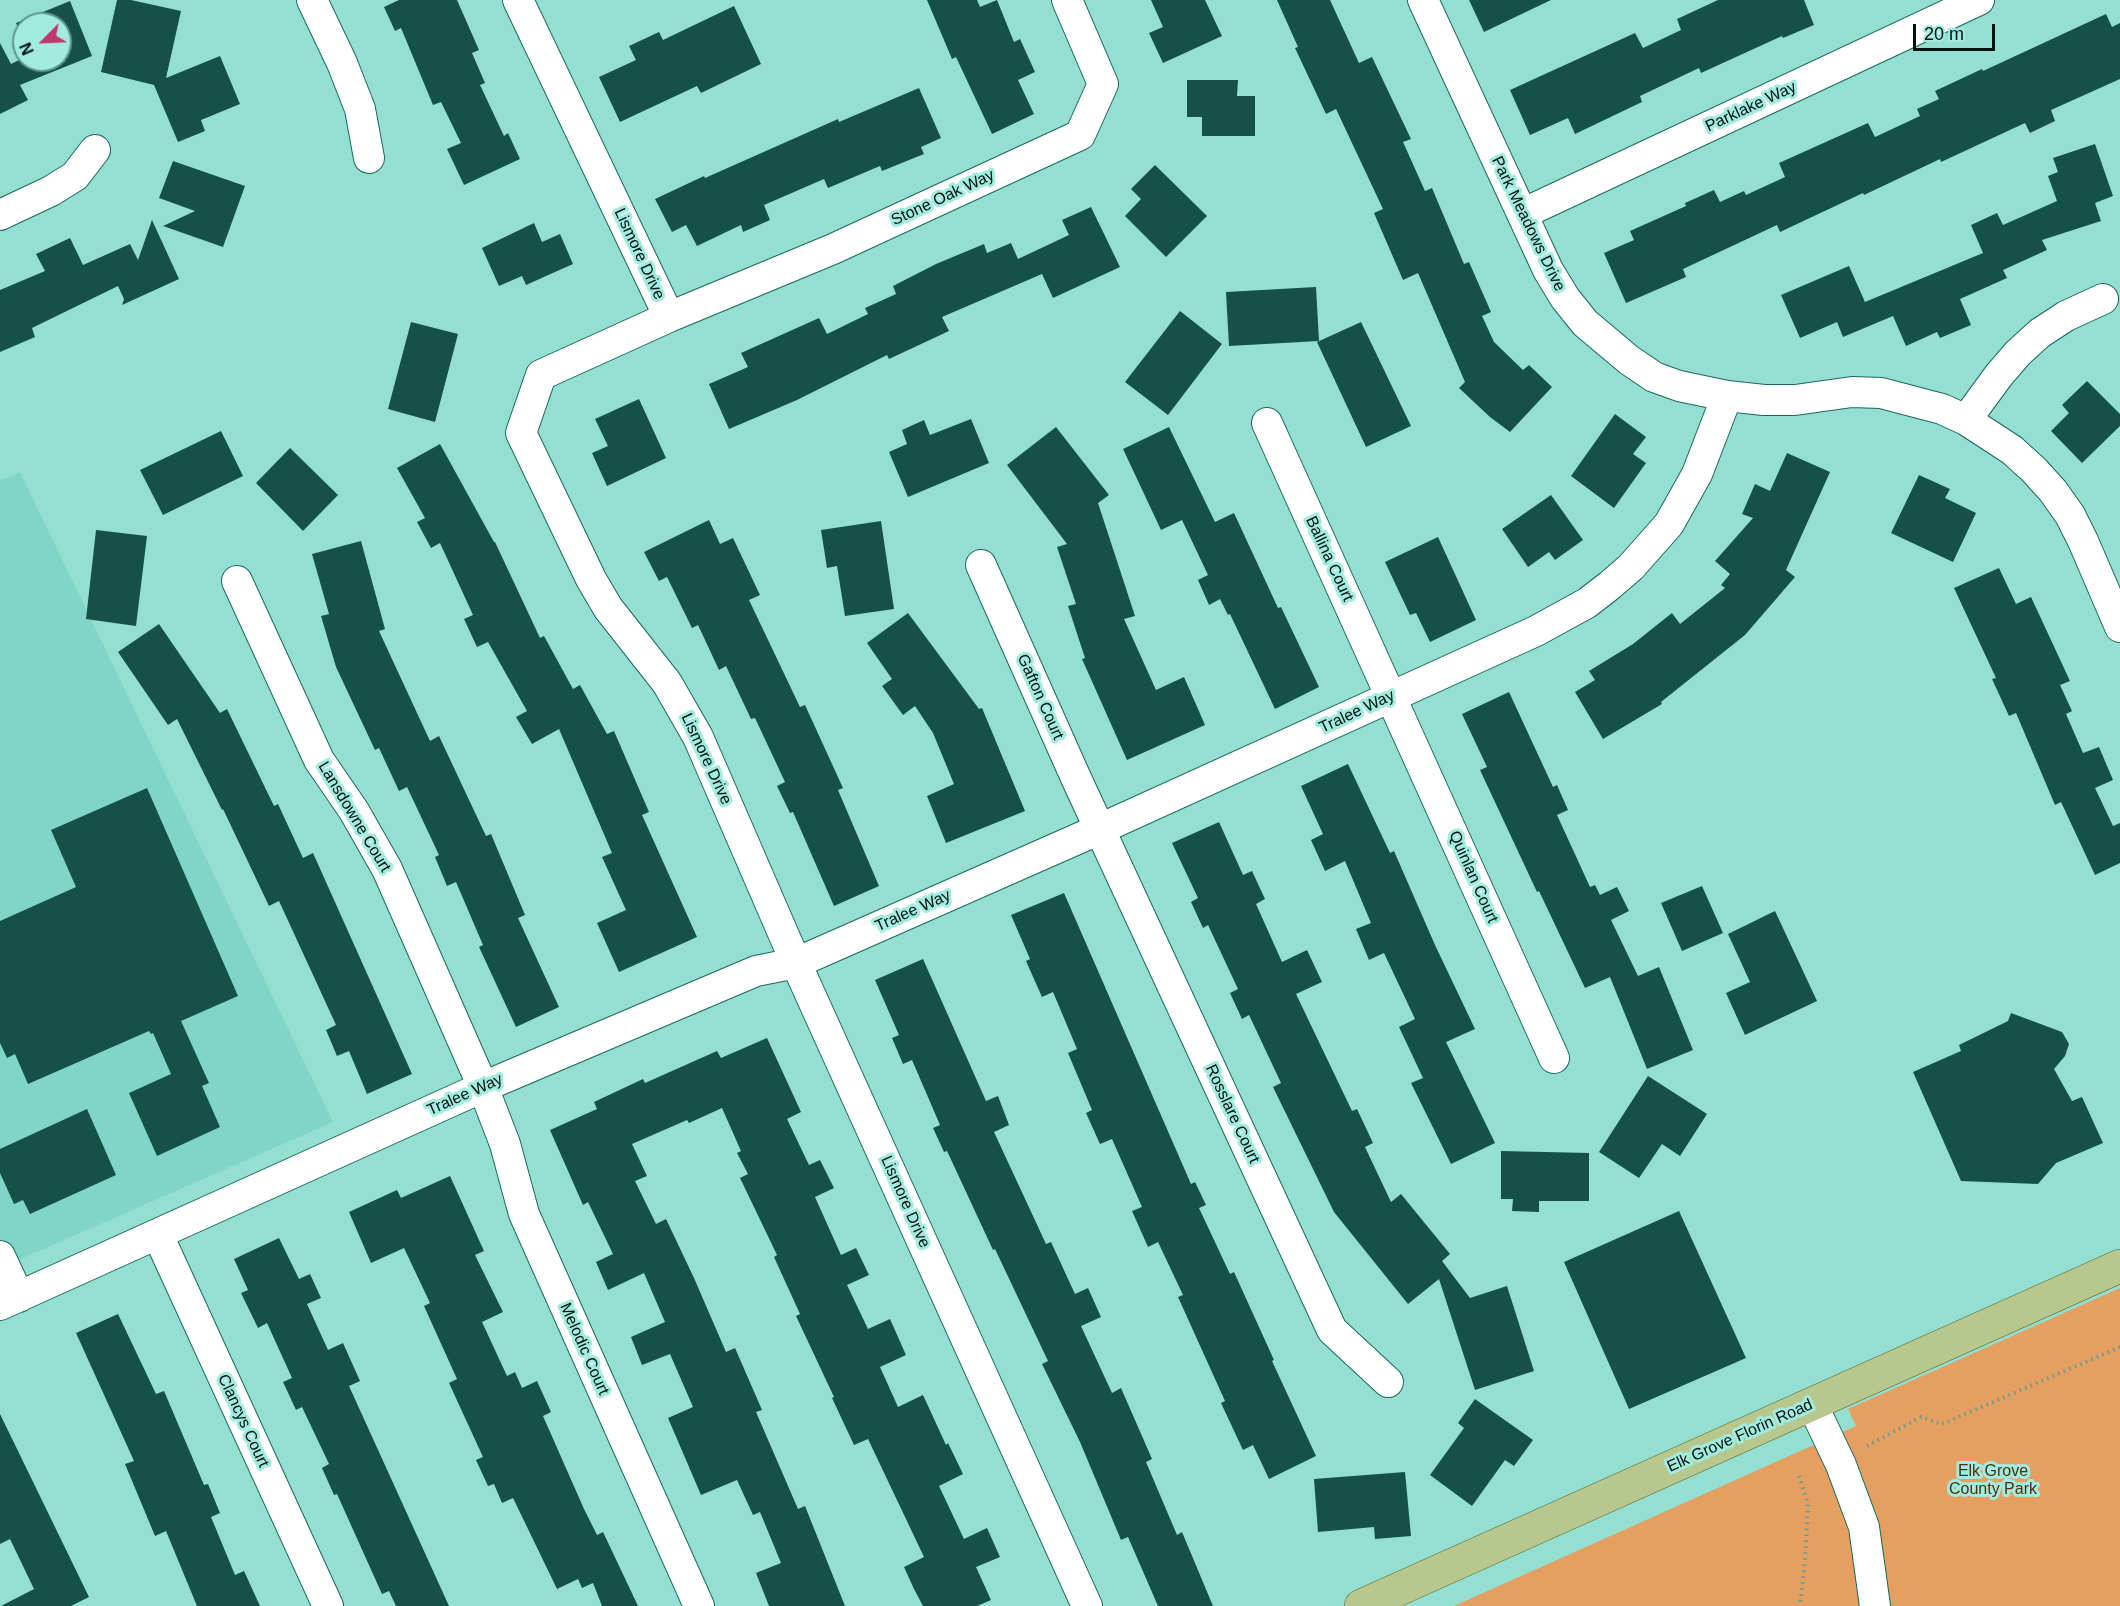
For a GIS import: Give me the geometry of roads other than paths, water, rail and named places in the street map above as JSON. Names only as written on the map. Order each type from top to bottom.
[{"type":"main road","name":"Elk Grove Florin Road","points":[[1361,1606],[2120,1266]]},
{"type":"street","points":[[312,0],[342,63],[360,110],[369,158]]},
{"type":"street","name":"Stone Oak Way","points":[[669,317],[833,249],[1080,135],[1103,84],[1067,0]]},
{"type":"street","name":"Park Meadows Drive","points":[[1423,0],[1548,270],[1565,298],[1585,323],[1629,360],[1654,377],[1679,386],[1727,396],[1764,400],[1795,400],[1852,392],[1881,393],[1942,409],[1966,420],[2012,450],[2053,492],[2070,515],[2084,541],[2120,627]]},
{"type":"street","name":"Parklake Way","points":[[1522,214],[1979,0]]},
{"type":"street","name":"Lismore Drive","points":[[523,2],[669,317],[541,375],[521,433],[591,579],[614,617],[667,683],[698,736],[796,963],[1087,1606]]},
{"type":"street","points":[[0,215],[51,191],[75,176],[95,150]]},
{"type":"street","points":[[1966,420],[1999,375],[2040,333],[2066,316],[2103,299]]},
{"type":"street","name":"Tralee Way","points":[[10,1301],[483,1087],[756,971],[796,963],[1100,829],[1536,631],[1587,603],[1631,567],[1669,524],[1697,474],[1727,396]]},
{"type":"street","name":"Ballina Court","points":[[1267,423],[1391,696]]},
{"type":"street","name":"Gafton Court","points":[[981,565],[1100,829]]},
{"type":"street","name":"Lansdowne Court","points":[[237,581],[319,760],[372,839],[483,1087]]},
{"type":"street","name":"Quinlan Court","points":[[1391,696],[1554,1058]]},
{"type":"street","name":"Rosslare Court","points":[[1100,829],[1332,1330],[1388,1382]]},
{"type":"street","name":"Melodic Court","points":[[483,1087],[505,1144],[524,1214],[699,1606]]},
{"type":"street","name":"Clancys Court","points":[[158,1235],[328,1606]]},
{"type":"street","points":[[0,1256],[10,1301]]},
{"type":"street","points":[[1812,1404],[1842,1465],[1864,1527],[1875,1606]]},
{"type":"park label","name":"Elk Grove County Park","points":[[1993,1481]]}]
